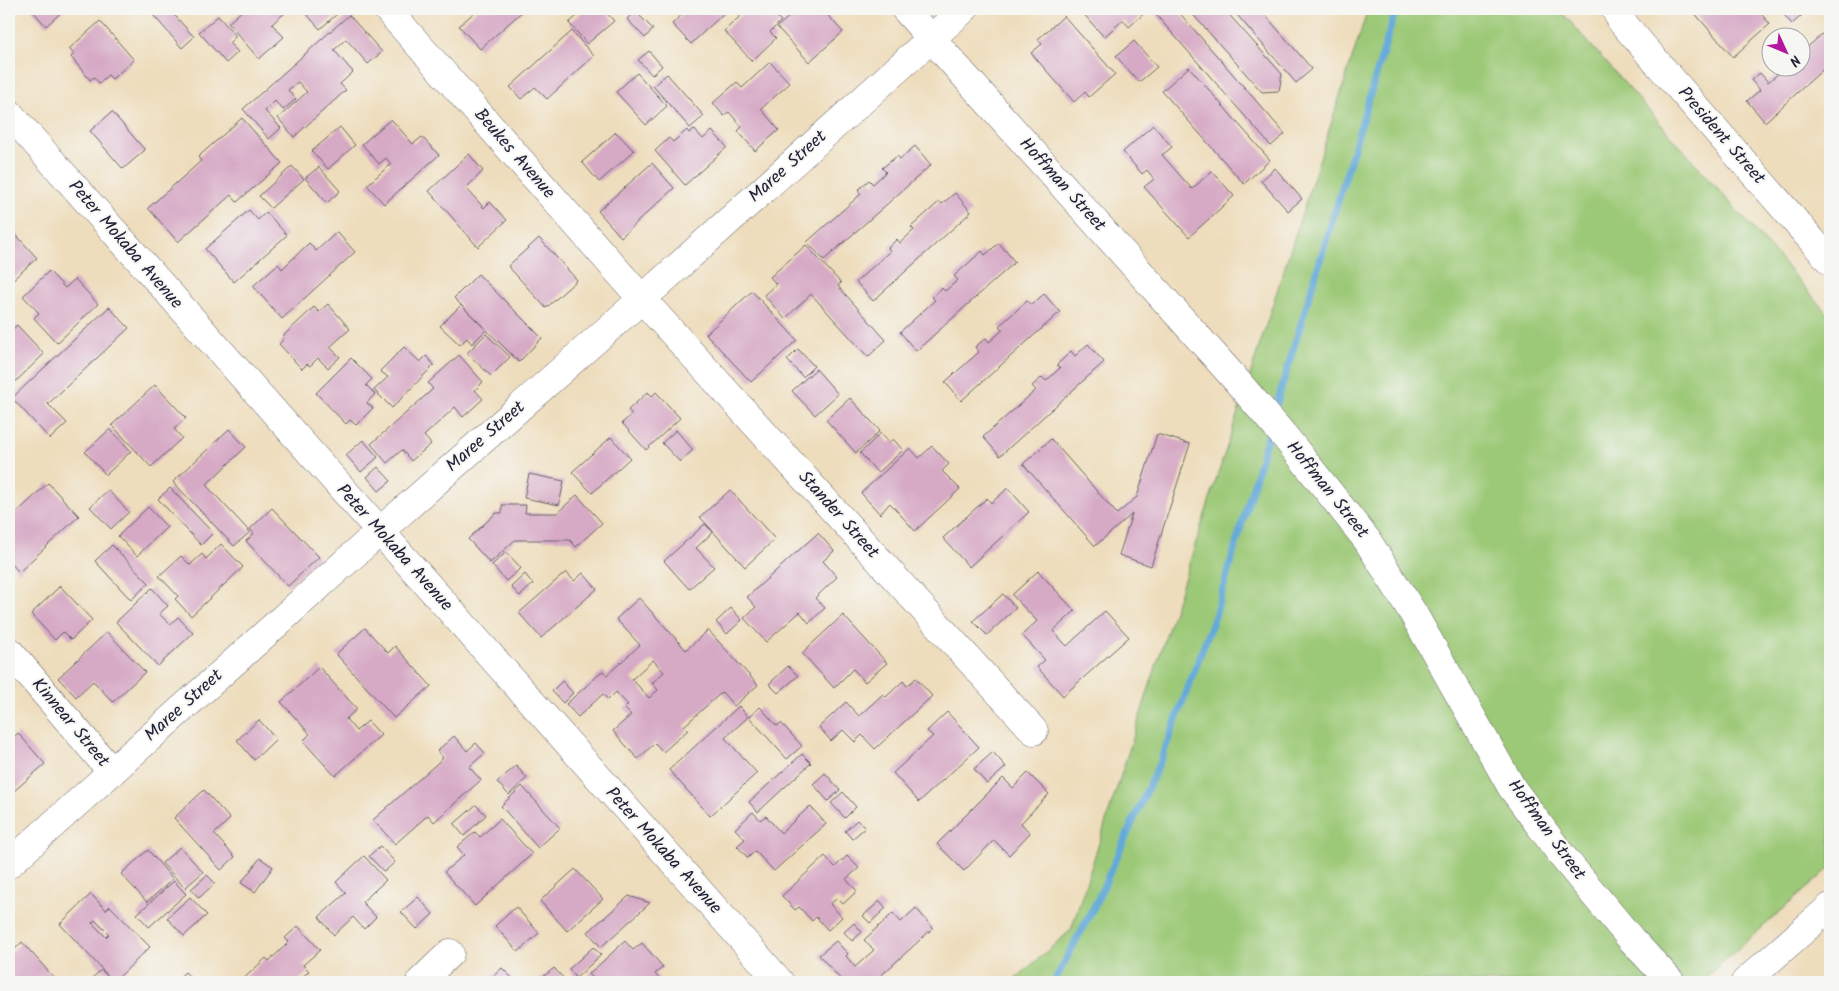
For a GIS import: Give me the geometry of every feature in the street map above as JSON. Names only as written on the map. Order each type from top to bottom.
[{"type":"street","name":"Beukes Avenue","points":[[386,9],[642,299]]},
{"type":"street","name":"Hoffman Street","points":[[905,9],[1230,373],[1286,438],[1367,540],[1413,613],[1512,788],[1563,857],[1631,939],[1671,982]]},
{"type":"street","name":"Maree Street","points":[[9,864],[964,9]]},
{"type":"street","name":"President Street","points":[[1615,9],[1622,22],[1647,52],[1830,260]]},
{"type":"street","name":"Peter Mokaba Avenue","points":[[9,112],[379,532],[780,982]]},
{"type":"street","name":"Stander Street","points":[[642,299],[1034,731]]},
{"type":"street","name":"Kinnear Street","points":[[9,651],[112,772]]},
{"type":"street","points":[[1745,982],[1830,906]]},
{"type":"street","points":[[420,982],[450,954]]},
{"type":"green space","points":[[1368,9],[1559,9],[1830,316],[1830,868],[1700,982],[1012,982],[1071,930]]},
{"type":"building","points":[[31,9],[65,9],[46,26]]},
{"type":"building","points":[[85,9],[96,9],[90,14]]},
{"type":"building","points":[[148,9],[169,9],[194,37],[182,48]]},
{"type":"building","points":[[244,9],[289,9],[272,24],[284,37],[259,59],[228,23]]},
{"type":"building","points":[[302,9],[332,9],[337,14],[320,29]]},
{"type":"building","points":[[478,9],[525,9],[480,49],[459,26]]},
{"type":"building","points":[[585,9],[603,9],[614,21],[587,44],[569,23]]},
{"type":"building","points":[[688,9],[723,9],[725,12],[691,44],[672,24]]},
{"type":"building","points":[[748,9],[770,9],[781,21],[770,32],[776,38],[752,61],[724,31]]},
{"type":"building","points":[[798,9],[822,9],[843,32],[809,62],[777,27]]},
{"type":"building","points":[[1081,9],[1149,9],[1129,27],[1123,20],[1104,37]]},
{"type":"building","points":[[1151,9],[1176,9],[1285,134],[1271,146]]},
{"type":"building","points":[[1188,9],[1224,9],[1282,74],[1279,91],[1262,92]]},
{"type":"building","points":[[1232,9],[1260,9],[1312,69],[1296,83]]},
{"type":"building","points":[[1691,9],[1757,9],[1770,24],[1766,28],[1762,28],[1762,31],[1733,57]]},
{"type":"building","points":[[1779,9],[1809,9],[1792,24]]},
{"type":"building","points":[[635,11],[653,29],[645,38],[627,19]]},
{"type":"building","points":[[349,15],[382,52],[368,64],[346,39],[334,50],[353,72],[340,84],[346,90],[294,137],[278,118],[307,92],[298,82],[288,90],[296,99],[283,110],[275,101],[265,111],[281,128],[269,139],[243,109]]},
{"type":"building","points":[[218,16],[236,36],[229,43],[238,52],[226,63],[199,32]]},
{"type":"building","points":[[1064,16],[1115,74],[1089,97],[1085,92],[1074,102],[1031,53],[1042,44],[1038,39]]},
{"type":"building","points":[[100,21],[134,60],[112,79],[108,75],[99,83],[94,77],[90,80],[71,57],[74,54],[69,49]]},
{"type":"building","points":[[1830,27],[1830,63],[1765,122],[1747,101],[1760,90],[1751,80],[1760,73],[1762,78],[1768,82],[1773,78],[1812,78],[1812,43]]},
{"type":"building","points":[[572,31],[594,56],[547,99],[535,87],[521,99],[510,87]]},
{"type":"building","points":[[1134,41],[1157,67],[1139,82],[1116,56]]},
{"type":"building","points":[[649,51],[662,66],[652,75],[638,60]]},
{"type":"building","points":[[770,62],[790,83],[761,109],[779,130],[755,151],[738,131],[742,127],[729,112],[724,116],[713,103],[737,82],[742,88]]},
{"type":"building","points":[[1189,67],[1270,160],[1244,184],[1162,91]]},
{"type":"building","points":[[637,73],[667,106],[646,125],[616,92]]},
{"type":"building","points":[[667,74],[704,116],[690,128],[653,86]]},
{"type":"building","points":[[112,112],[145,150],[123,169],[90,131]]},
{"type":"building","points":[[242,118],[282,163],[237,202],[231,195],[178,242],[148,208],[201,161],[198,157]]},
{"type":"building","points":[[391,119],[413,144],[422,137],[439,155],[384,204],[367,185],[391,164],[386,158],[379,164],[362,144]]},
{"type":"building","points":[[1153,125],[1172,147],[1162,155],[1192,189],[1212,171],[1234,196],[1189,237],[1144,187],[1154,179],[1147,170],[1142,174],[1123,152]]},
{"type":"building","points":[[340,127],[355,145],[328,169],[312,151]]},
{"type":"building","points":[[694,129],[703,139],[712,131],[727,147],[685,185],[655,151],[669,138],[673,142],[687,130],[689,133]]},
{"type":"building","points":[[616,132],[634,151],[599,182],[582,162]]},
{"type":"building","points":[[915,146],[931,165],[824,260],[807,242],[861,194],[858,190],[869,180],[873,184],[886,172],[882,168],[897,156],[900,159]]},
{"type":"building","points":[[469,154],[483,171],[466,188],[484,208],[490,202],[507,220],[478,247],[429,191]]},
{"type":"building","points":[[652,163],[674,188],[621,237],[598,211]]},
{"type":"building","points":[[292,166],[304,179],[271,208],[259,196]]},
{"type":"building","points":[[319,167],[340,191],[327,203],[305,178]]},
{"type":"building","points":[[1275,168],[1302,199],[1288,211],[1261,181]]},
{"type":"building","points":[[955,193],[971,212],[873,301],[856,282],[890,251],[888,248],[897,239],[900,243],[914,230],[911,227],[939,202],[942,204]]},
{"type":"building","points":[[249,210],[258,220],[266,212],[287,235],[234,282],[205,249]]},
{"type":"building","points":[[9,227],[37,258],[9,283]]},
{"type":"building","points":[[337,232],[355,252],[282,319],[253,286],[278,264],[282,269],[309,243],[316,251]]},
{"type":"building","points":[[539,238],[577,280],[546,308],[508,266]]},
{"type":"building","points":[[999,243],[1015,262],[916,351],[900,332],[935,300],[932,297],[942,288],[945,291],[958,280],[954,276],[982,251],[985,255]]},
{"type":"building","points":[[806,245],[841,283],[838,286],[886,340],[868,357],[811,294],[785,319],[764,295],[776,284],[770,277]]},
{"type":"building","points":[[49,271],[65,288],[75,279],[98,304],[57,343],[34,318],[39,313],[23,296]]},
{"type":"building","points":[[478,274],[542,338],[519,362],[454,298]]},
{"type":"building","points":[[752,291],[797,340],[751,382],[706,334]]},
{"type":"building","points":[[1044,294],[1060,312],[961,401],[945,382],[979,352],[975,347],[986,338],[989,342],[1003,330],[999,326],[1027,301],[1031,305]]},
{"type":"building","points":[[328,304],[350,329],[330,347],[340,357],[328,368],[318,358],[310,366],[307,364],[302,369],[279,344],[284,339],[282,337],[314,307],[319,312]]},
{"type":"building","points":[[461,305],[486,330],[472,344],[467,338],[460,345],[440,326]]},
{"type":"building","points":[[109,307],[129,328],[48,404],[67,423],[50,439],[12,398]]},
{"type":"building","points":[[17,325],[44,354],[12,385],[9,381],[9,333]]},
{"type":"building","points":[[486,334],[510,357],[491,376],[467,353]]},
{"type":"building","points":[[1088,344],[1104,362],[1000,456],[983,437],[1036,390],[1032,386],[1042,377],[1046,381],[1060,368],[1057,365],[1071,351],[1075,356]]},
{"type":"building","points":[[404,347],[420,362],[426,356],[434,365],[392,408],[374,390],[388,377],[380,371]]},
{"type":"building","points":[[798,349],[814,366],[803,377],[787,360]]},
{"type":"building","points":[[459,355],[483,382],[475,390],[483,399],[463,417],[455,407],[424,436],[431,444],[411,461],[402,450],[387,463],[371,444],[433,389],[428,383]]},
{"type":"building","points":[[351,358],[372,379],[366,385],[375,394],[367,403],[373,408],[356,425],[350,420],[346,424],[316,393]]},
{"type":"building","points":[[816,369],[838,394],[815,415],[792,391]]},
{"type":"building","points":[[155,385],[186,418],[174,429],[182,438],[151,467],[112,425]]},
{"type":"building","points":[[648,392],[652,396],[656,392],[680,418],[646,450],[622,423],[632,414],[628,410]]},
{"type":"building","points":[[850,398],[880,431],[856,453],[826,420]]},
{"type":"building","points":[[110,429],[131,451],[106,475],[85,452]]},
{"type":"building","points":[[229,429],[246,447],[206,485],[250,532],[234,546],[173,482]]},
{"type":"building","points":[[676,430],[693,450],[680,462],[662,443]]},
{"type":"building","points":[[881,433],[889,443],[893,439],[903,450],[878,473],[860,453]]},
{"type":"building","points":[[1157,434],[1190,444],[1151,566],[1119,555],[1132,514],[1095,546],[1023,464],[1051,439],[1117,514],[1137,497]]},
{"type":"building","points":[[611,437],[630,458],[592,493],[572,472]]},
{"type":"building","points":[[363,440],[378,457],[361,472],[346,455]]},
{"type":"building","points":[[932,446],[949,464],[942,471],[960,489],[915,531],[890,503],[880,514],[861,493],[910,448],[919,458]]},
{"type":"building","points":[[378,467],[391,481],[379,491],[367,477]]},
{"type":"building","points":[[529,474],[564,481],[559,505],[524,498]]},
{"type":"building","points":[[48,483],[79,516],[19,572],[9,561],[9,520]]},
{"type":"building","points":[[170,488],[213,533],[201,545],[158,499]]},
{"type":"building","points":[[1008,488],[1029,512],[969,567],[943,538],[987,498],[991,503]]},
{"type":"building","points":[[108,490],[129,512],[111,529],[90,507]]},
{"type":"building","points":[[730,490],[775,539],[745,567],[700,517]]},
{"type":"building","points":[[577,495],[602,523],[576,547],[570,540],[515,540],[490,563],[468,539],[496,513],[502,513],[502,505],[526,505],[525,513],[557,513]]},
{"type":"building","points":[[148,507],[167,527],[137,556],[118,536]]},
{"type":"building","points":[[272,508],[319,557],[288,586],[246,541],[254,534],[250,529]]},
{"type":"building","points":[[705,524],[713,532],[696,548],[714,567],[689,589],[664,561]]},
{"type":"building","points":[[818,533],[834,551],[823,561],[837,577],[815,598],[825,608],[809,623],[800,612],[766,642],[744,618],[756,607],[747,597]]},
{"type":"building","points":[[221,544],[243,567],[191,616],[175,599],[178,596],[159,576],[181,556],[190,565],[202,554],[206,559]]},
{"type":"building","points":[[112,545],[149,583],[131,600],[95,561]]},
{"type":"building","points":[[506,552],[521,568],[506,581],[492,565]]},
{"type":"building","points":[[1038,571],[1075,611],[1053,631],[1067,646],[1105,611],[1129,637],[1063,696],[1037,667],[1045,660],[1022,635],[1037,621],[1012,595]]},
{"type":"building","points":[[566,572],[574,581],[583,573],[597,589],[541,638],[519,613]]},
{"type":"building","points":[[525,574],[533,584],[520,596],[511,587]]},
{"type":"building","points":[[60,586],[92,620],[71,640],[63,632],[55,640],[31,614]]},
{"type":"building","points":[[152,588],[168,606],[159,614],[170,624],[178,617],[193,633],[158,666],[116,622]]},
{"type":"building","points":[[1003,594],[1016,608],[987,635],[973,621]]},
{"type":"building","points":[[639,598],[686,650],[708,630],[758,685],[734,706],[722,692],[684,726],[688,730],[663,752],[655,743],[638,759],[613,731],[631,715],[624,708],[628,705],[616,692],[608,700],[603,694],[578,717],[566,704],[603,671],[607,675],[640,645],[616,619]],"holes":[[[653,660],[664,672],[652,683],[658,690],[649,698],[632,679]]]},
{"type":"building","points":[[731,608],[742,620],[727,634],[716,622]]},
{"type":"building","points":[[843,615],[887,663],[865,682],[853,669],[834,688],[802,653]]},
{"type":"building","points":[[365,628],[388,653],[395,646],[431,686],[394,718],[336,654]]},
{"type":"building","points":[[107,632],[145,672],[113,702],[93,681],[76,697],[58,678]]},
{"type":"building","points":[[788,666],[798,676],[778,693],[769,684]]},
{"type":"building","points":[[319,667],[357,709],[346,719],[356,731],[368,721],[381,735],[335,776],[303,741],[310,734],[281,702]]},
{"type":"building","points":[[916,678],[932,696],[875,749],[862,735],[855,742],[843,730],[831,741],[819,727],[846,702],[859,716],[883,694],[886,697],[903,681],[907,686]]},
{"type":"building","points":[[562,681],[573,693],[563,703],[552,691]]},
{"type":"building","points":[[739,706],[748,717],[725,738],[757,773],[710,816],[669,770]]},
{"type":"building","points":[[760,707],[777,726],[781,723],[802,746],[787,759],[749,717]]},
{"type":"building","points":[[947,712],[979,747],[919,802],[893,773],[933,736],[927,731]]},
{"type":"building","points":[[259,720],[276,739],[254,760],[237,740]]},
{"type":"building","points":[[18,733],[45,764],[14,791],[9,785],[9,742]]},
{"type":"building","points":[[454,736],[467,751],[476,743],[485,753],[469,767],[481,780],[434,822],[428,815],[395,844],[373,820],[443,758],[437,751]]},
{"type":"building","points":[[993,752],[1006,767],[987,784],[974,769]]},
{"type":"building","points":[[802,754],[811,763],[758,812],[749,802]]},
{"type":"building","points":[[516,766],[527,778],[509,795],[497,782]]},
{"type":"building","points":[[825,773],[840,790],[828,801],[813,784]]},
{"type":"building","points":[[1028,773],[1049,794],[1021,823],[1030,833],[1009,855],[994,840],[964,871],[937,844],[1003,778],[1013,788]]},
{"type":"building","points":[[522,786],[560,828],[538,848],[501,806]]},
{"type":"building","points":[[204,790],[230,819],[214,834],[235,857],[221,870],[174,818]]},
{"type":"building","points":[[843,792],[856,807],[845,818],[831,803]]},
{"type":"building","points":[[476,805],[486,815],[464,836],[454,824]]},
{"type":"building","points":[[810,806],[826,824],[774,871],[755,851],[748,858],[737,846],[745,839],[735,829],[753,812],[760,820],[766,816],[781,833]]},
{"type":"building","points":[[500,819],[532,854],[475,906],[444,872],[464,855],[457,847],[475,832],[480,837]]},
{"type":"building","points":[[857,820],[865,828],[852,839],[845,831]]},
{"type":"building","points":[[380,846],[395,862],[384,872],[369,856]]},
{"type":"building","points":[[180,847],[203,872],[185,888],[162,863]]},
{"type":"building","points":[[148,850],[173,879],[147,902],[121,874]]},
{"type":"building","points":[[364,856],[386,880],[362,902],[376,917],[364,929],[353,917],[334,935],[319,917],[346,893],[336,882]]},
{"type":"building","points":[[825,856],[835,867],[847,856],[859,868],[846,879],[857,891],[843,904],[837,898],[830,904],[842,917],[828,930],[816,917],[812,921],[799,907],[795,910],[782,896]]},
{"type":"building","points":[[260,858],[273,867],[255,892],[241,883]]},
{"type":"building","points":[[575,869],[603,899],[567,931],[540,901]]},
{"type":"building","points":[[207,875],[215,883],[199,898],[191,889]]},
{"type":"building","points":[[174,881],[186,894],[149,927],[137,914]]},
{"type":"building","points":[[91,894],[106,910],[110,906],[150,947],[114,982],[60,924]],"holes":[[[95,920],[109,934],[106,937],[92,923]]]},
{"type":"building","points":[[629,896],[650,903],[601,947],[588,932]]},
{"type":"building","points":[[190,897],[207,915],[184,936],[167,918]]},
{"type":"building","points":[[418,897],[433,914],[417,929],[401,912]]},
{"type":"building","points":[[880,901],[886,908],[870,923],[863,916]]},
{"type":"building","points":[[516,907],[539,933],[518,952],[495,926]]},
{"type":"building","points":[[916,908],[933,928],[874,982],[843,982],[819,955],[836,941],[848,954],[846,956],[855,967],[874,950],[864,940],[893,913],[901,922]]},
{"type":"building","points":[[854,923],[862,932],[852,941],[844,932]]},
{"type":"building","points":[[298,926],[320,950],[303,965],[309,971],[297,982],[240,982],[266,958],[269,961],[289,942],[285,938]]},
{"type":"building","points":[[625,941],[633,950],[642,943],[663,967],[655,974],[662,982],[597,982],[589,974]]},
{"type":"building","points":[[22,942],[58,982],[9,982],[9,955]]},
{"type":"building","points":[[593,947],[601,955],[576,978],[569,969]]},
{"type":"building","points":[[502,968],[516,982],[487,982]]},
{"type":"building","points":[[554,968],[567,982],[537,982]]},
{"type":"building","points":[[101,970],[113,982],[92,982],[90,980]]},
{"type":"building","points":[[185,972],[195,982],[174,982]]},
{"type":"waterway","points":[[1274,413],[1396,9]]},
{"type":"waterway","points":[[1054,982],[1097,901],[1162,757],[1215,616],[1270,428]]}]
